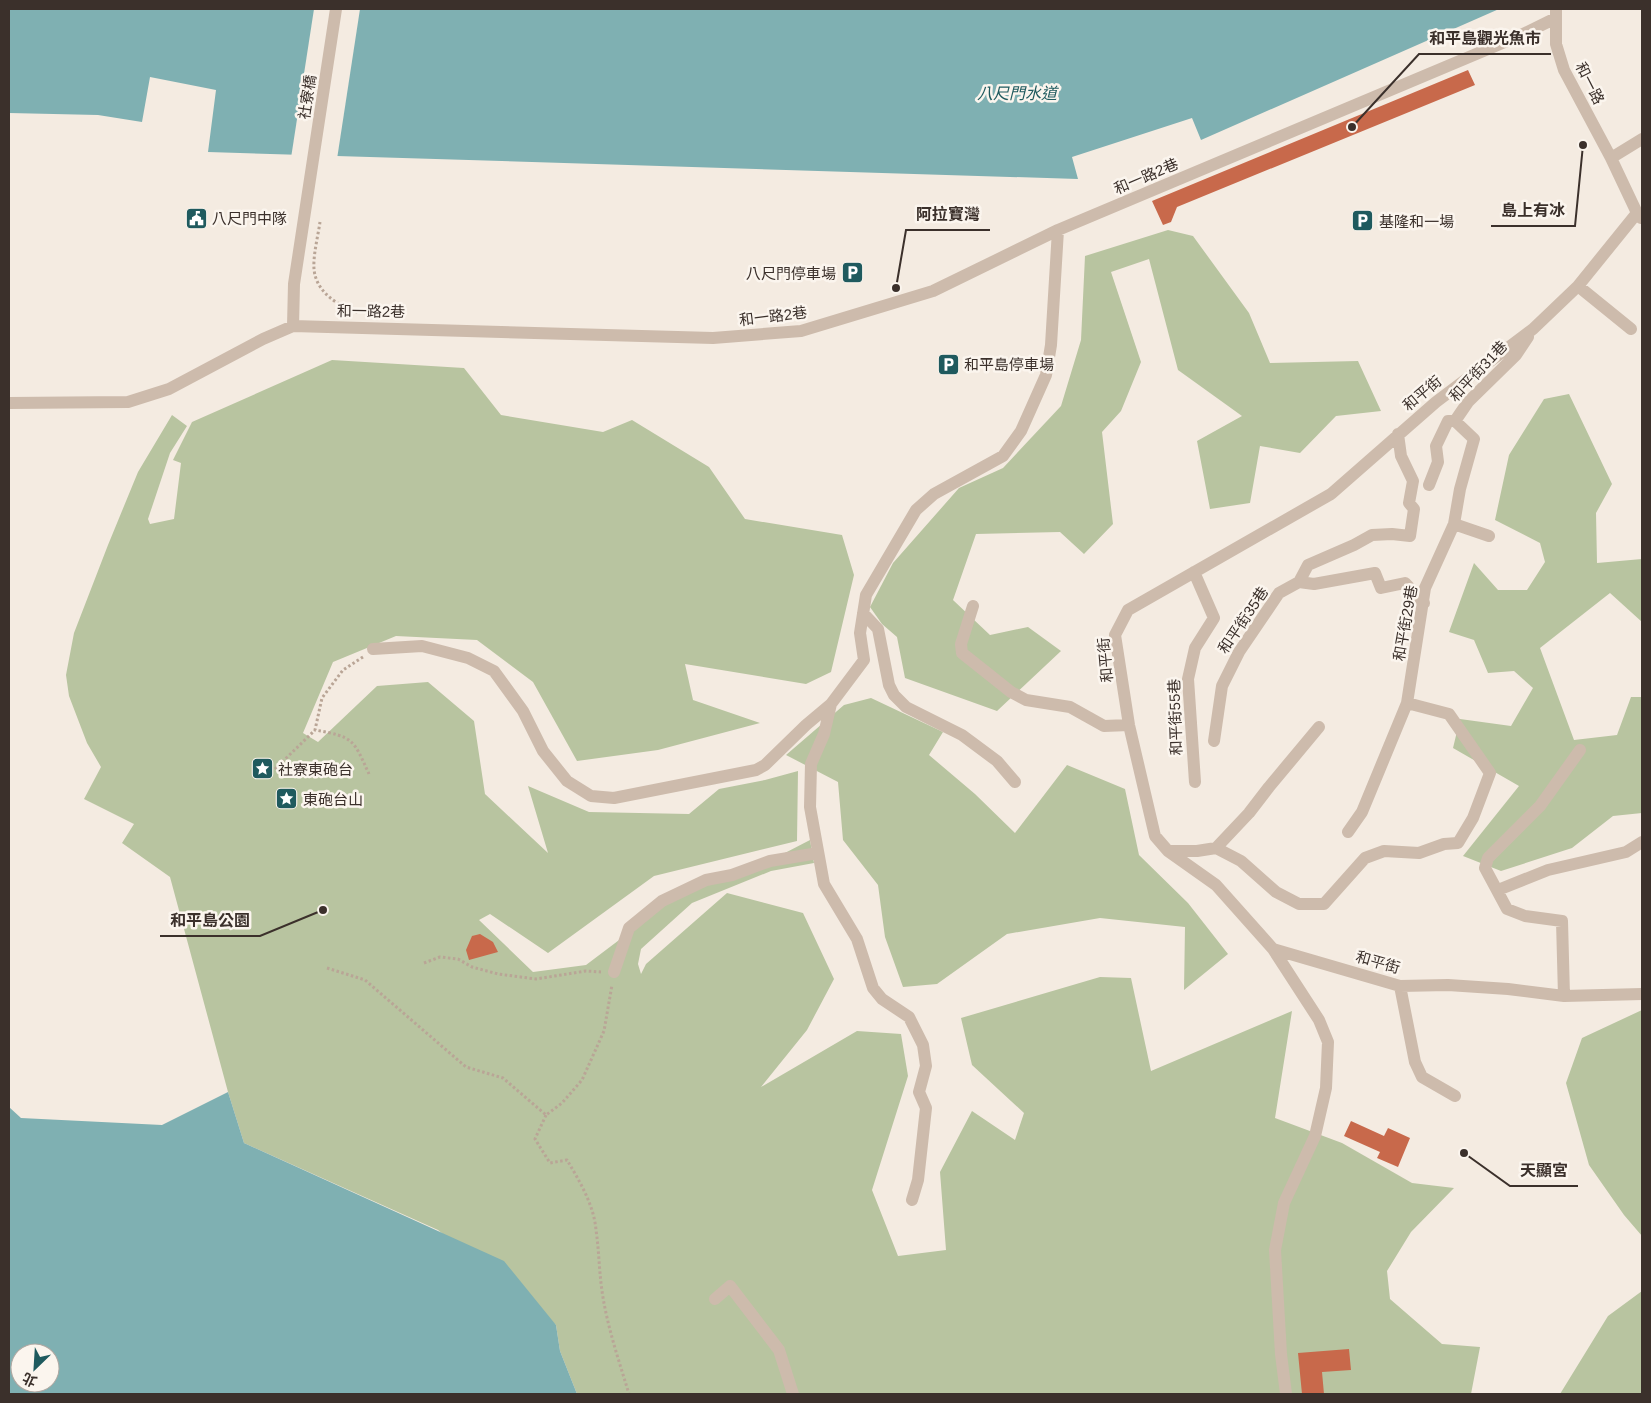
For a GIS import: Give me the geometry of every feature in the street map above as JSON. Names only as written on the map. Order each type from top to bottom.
[{"type":"street","name":"社寮橋","points":[[293,326],[294,284],[336,9]]},
{"type":"street","name":"和一路","points":[[1556,14],[1556,44],[1564,70],[1640,217]]},
{"type":"street","name":"和一路2巷","points":[[9,403],[128,402],[169,389],[263,339],[293,326],[713,338],[801,331],[933,291],[1058,230],[1519,36],[1556,14]]},
{"type":"street","points":[[1610,158],[1642,140]]},
{"type":"street","name":"和平街","points":[[1640,217],[1578,286],[1533,329],[1455,387],[1398,434],[1331,494],[1128,610],[1116,635],[1129,725],[1155,836],[1168,851],[1216,885],[1273,948],[1400,986],[1448,985],[1508,989],[1564,996],[1642,994]]},
{"type":"street","points":[[373,649],[422,646],[468,658],[494,671],[524,711],[543,751],[567,781],[591,796],[614,798],[756,770],[765,765],[806,725],[831,704],[864,660],[860,633],[866,595],[916,510],[934,494],[1003,456],[1021,432],[1046,375],[1052,345],[1058,230]]},
{"type":"street","points":[[1578,286],[1631,329]]},
{"type":"street","name":"和平街31巷","points":[[1429,485],[1438,462],[1436,446],[1448,421],[1455,421],[1468,402],[1516,355],[1533,329]]},
{"type":"street","name":"和平街29巷","points":[[1348,832],[1362,812],[1407,703],[1425,588],[1454,524],[1460,489],[1474,439],[1455,421]]},
{"type":"street","name":"和平街35巷","points":[[1214,741],[1222,686],[1238,652],[1279,594],[1299,582],[1308,565],[1354,545],[1372,534],[1410,536],[1414,509],[1408,503],[1413,481],[1401,456],[1398,434]]},
{"type":"street","points":[[1454,524],[1489,536]]},
{"type":"street","name":"和平街55巷","points":[[1194,572],[1214,618],[1195,648],[1188,679],[1195,782]]},
{"type":"street","points":[[1299,582],[1314,584],[1375,573],[1381,588],[1405,583],[1424,603]]},
{"type":"street","points":[[973,606],[961,644],[962,653],[1011,692],[1026,700],[1070,707],[1104,726],[1129,725]]},
{"type":"street","points":[[863,612],[878,629],[889,685],[894,695],[906,707],[962,735],[997,761],[1014,782]]},
{"type":"street","points":[[1168,851],[1197,851],[1216,848],[1241,861],[1276,892],[1299,904],[1324,904],[1365,858],[1384,852],[1419,853],[1444,844],[1458,843],[1473,818],[1490,773],[1449,714],[1407,703]]},
{"type":"street","points":[[831,704],[824,734],[811,764],[810,807],[824,884],[857,939],[873,988],[882,998],[909,1017],[923,1045],[926,1066],[919,1092],[926,1108],[918,1180],[912,1200]]},
{"type":"street","points":[[1216,848],[1249,813],[1319,727]]},
{"type":"street","points":[[1564,996],[1562,921],[1525,916],[1507,909],[1485,868],[1488,858],[1540,806],[1580,750]]},
{"type":"street","points":[[1498,890],[1548,870],[1626,852],[1642,842]]},
{"type":"street","points":[[614,972],[629,928],[662,901],[706,880],[732,875],[770,861],[818,853]]},
{"type":"street","points":[[1273,948],[1319,1020],[1328,1042],[1326,1088],[1315,1136],[1284,1203],[1275,1250],[1281,1354],[1286,1394]]},
{"type":"street","points":[[1400,986],[1416,1062],[1422,1077],[1455,1096]]},
{"type":"street","points":[[715,1299],[730,1286],[779,1350],[793,1394]]},
{"type":"path","points":[[320,221],[314,269],[319,284],[324,292],[339,306],[358,313],[368,313]]},
{"type":"path","points":[[275,769],[315,730],[322,698],[343,670],[373,649]]},
{"type":"path","points":[[315,730],[341,735],[356,746],[369,774]]},
{"type":"path","points":[[424,963],[440,957],[458,959],[472,967],[498,974],[536,979],[586,971],[614,972],[604,1031],[582,1080],[562,1103],[546,1115],[535,1139],[550,1163],[567,1160],[584,1189],[596,1228],[602,1293],[629,1394]]},
{"type":"path","points":[[327,968],[365,980],[466,1067],[503,1078],[546,1115]]},
{"type":"green space","points":[[1168,230],[1193,236],[1249,313],[1270,363],[1358,361],[1381,411],[1336,416],[1300,453],[1260,446],[1250,503],[1210,509],[1197,441],[1242,416],[1178,370],[1149,259],[1111,272],[1141,362],[1121,411],[1102,432],[1113,524],[1084,554],[1060,532],[976,534],[953,600],[990,635],[1028,627],[1061,651],[997,711],[905,678],[897,637],[882,624],[870,607],[893,563],[959,488],[1003,468],[1061,406],[1081,340],[1085,256]]},
{"type":"green space","points":[[332,360],[464,368],[501,415],[603,432],[632,420],[709,467],[745,519],[842,535],[854,575],[831,672],[806,684],[685,664],[693,700],[760,723],[658,750],[577,761],[533,682],[477,640],[396,636],[333,662],[303,733],[318,742],[377,686],[428,682],[474,721],[485,794],[548,853],[528,786],[589,812],[689,814],[719,789],[798,771],[797,841],[654,876],[548,953],[490,914],[479,920],[533,972],[586,965],[696,882],[781,855],[810,840],[814,863],[771,871],[692,903],[641,949],[638,964],[641,974],[646,964],[727,893],[803,913],[834,979],[807,1030],[761,1087],[857,1031],[901,1034],[908,1076],[872,1190],[898,1256],[946,1250],[940,1172],[972,1111],[1015,1140],[1024,1113],[972,1065],[961,1018],[1100,977],[1131,978],[1151,1071],[1292,1011],[1275,1118],[1342,1143],[1412,1183],[1454,1188],[1411,1232],[1387,1271],[1390,1299],[1442,1344],[1480,1347],[1471,1394],[577,1394],[560,1351],[556,1325],[438,1230],[244,1143],[228,1092],[170,877],[122,843],[134,824],[84,799],[101,767],[87,743],[69,696],[66,675],[74,633],[108,545],[138,472],[172,415],[187,426],[170,453],[148,519],[150,524],[174,519],[181,463],[173,460],[192,422]]},
{"type":"green space","points":[[1569,394],[1612,484],[1596,513],[1597,563],[1642,559],[1642,622],[1610,593],[1540,648],[1574,740],[1617,735],[1631,697],[1642,697],[1642,813],[1613,816],[1572,848],[1501,871],[1463,856],[1519,786],[1453,748],[1460,719],[1511,726],[1533,688],[1514,671],[1488,673],[1474,640],[1449,632],[1474,563],[1498,590],[1527,590],[1545,562],[1540,543],[1495,520],[1509,455],[1544,399]]},
{"type":"green space","points":[[871,698],[943,732],[929,755],[975,794],[1015,833],[1067,765],[1125,789],[1139,855],[1188,903],[1228,954],[1184,990],[1185,927],[1100,918],[1007,934],[937,984],[903,987],[885,937],[878,885],[843,840],[838,782],[786,755],[844,705]]},
{"type":"green space","points":[[1642,1010],[1642,1236],[1624,1215],[1589,1165],[1566,1083],[1582,1038]]},
{"type":"green space","points":[[1642,1291],[1642,1394],[1560,1394],[1608,1316]]},
{"type":"water","name":"八尺門水道","points":[[9,9],[1499,9],[1201,140],[1192,118],[1072,157],[1078,179],[208,152],[216,90],[150,77],[142,122],[98,115],[9,113]]},
{"type":"water","points":[[228,1092],[244,1143],[504,1261],[556,1325],[560,1351],[577,1394],[9,1394],[9,1107],[21,1118],[162,1125]]},
{"type":"pier","points":[[314,9],[360,9],[337,159],[291,158]]},
{"type":"building","points":[[1468,70],[1475,85],[1177,207],[1171,222],[1163,225],[1152,201]]},
{"type":"building","points":[[480,934],[493,942],[498,952],[469,960],[466,950],[472,936]]},
{"type":"building","points":[[1351,1121],[1384,1136],[1388,1128],[1410,1138],[1398,1167],[1377,1158],[1380,1152],[1344,1136]]},
{"type":"building","points":[[1349,1349],[1351,1370],[1322,1372],[1324,1394],[1302,1394],[1298,1353]]},
{"type":"place","name":"和平島觀光魚市","points":[[1352,127]]},
{"type":"place","name":"島上有冰","points":[[1583,145]]},
{"type":"place","name":"八尺門中隊","points":[[196,218]]},
{"type":"place","name":"基隆和一場","points":[[1363,221]]},
{"type":"place","name":"八尺門停車場","points":[[852,273]]},
{"type":"place","name":"阿拉寶灣","points":[[896,288]]},
{"type":"place","name":"和平島停車場","points":[[948,364]]},
{"type":"place","name":"社寮東砲台","points":[[262,769]]},
{"type":"place","name":"東砲台山","points":[[287,799]]},
{"type":"place","name":"和平島公園","points":[[323,910]]},
{"type":"place","name":"天顯宮","points":[[1464,1153]]}]
